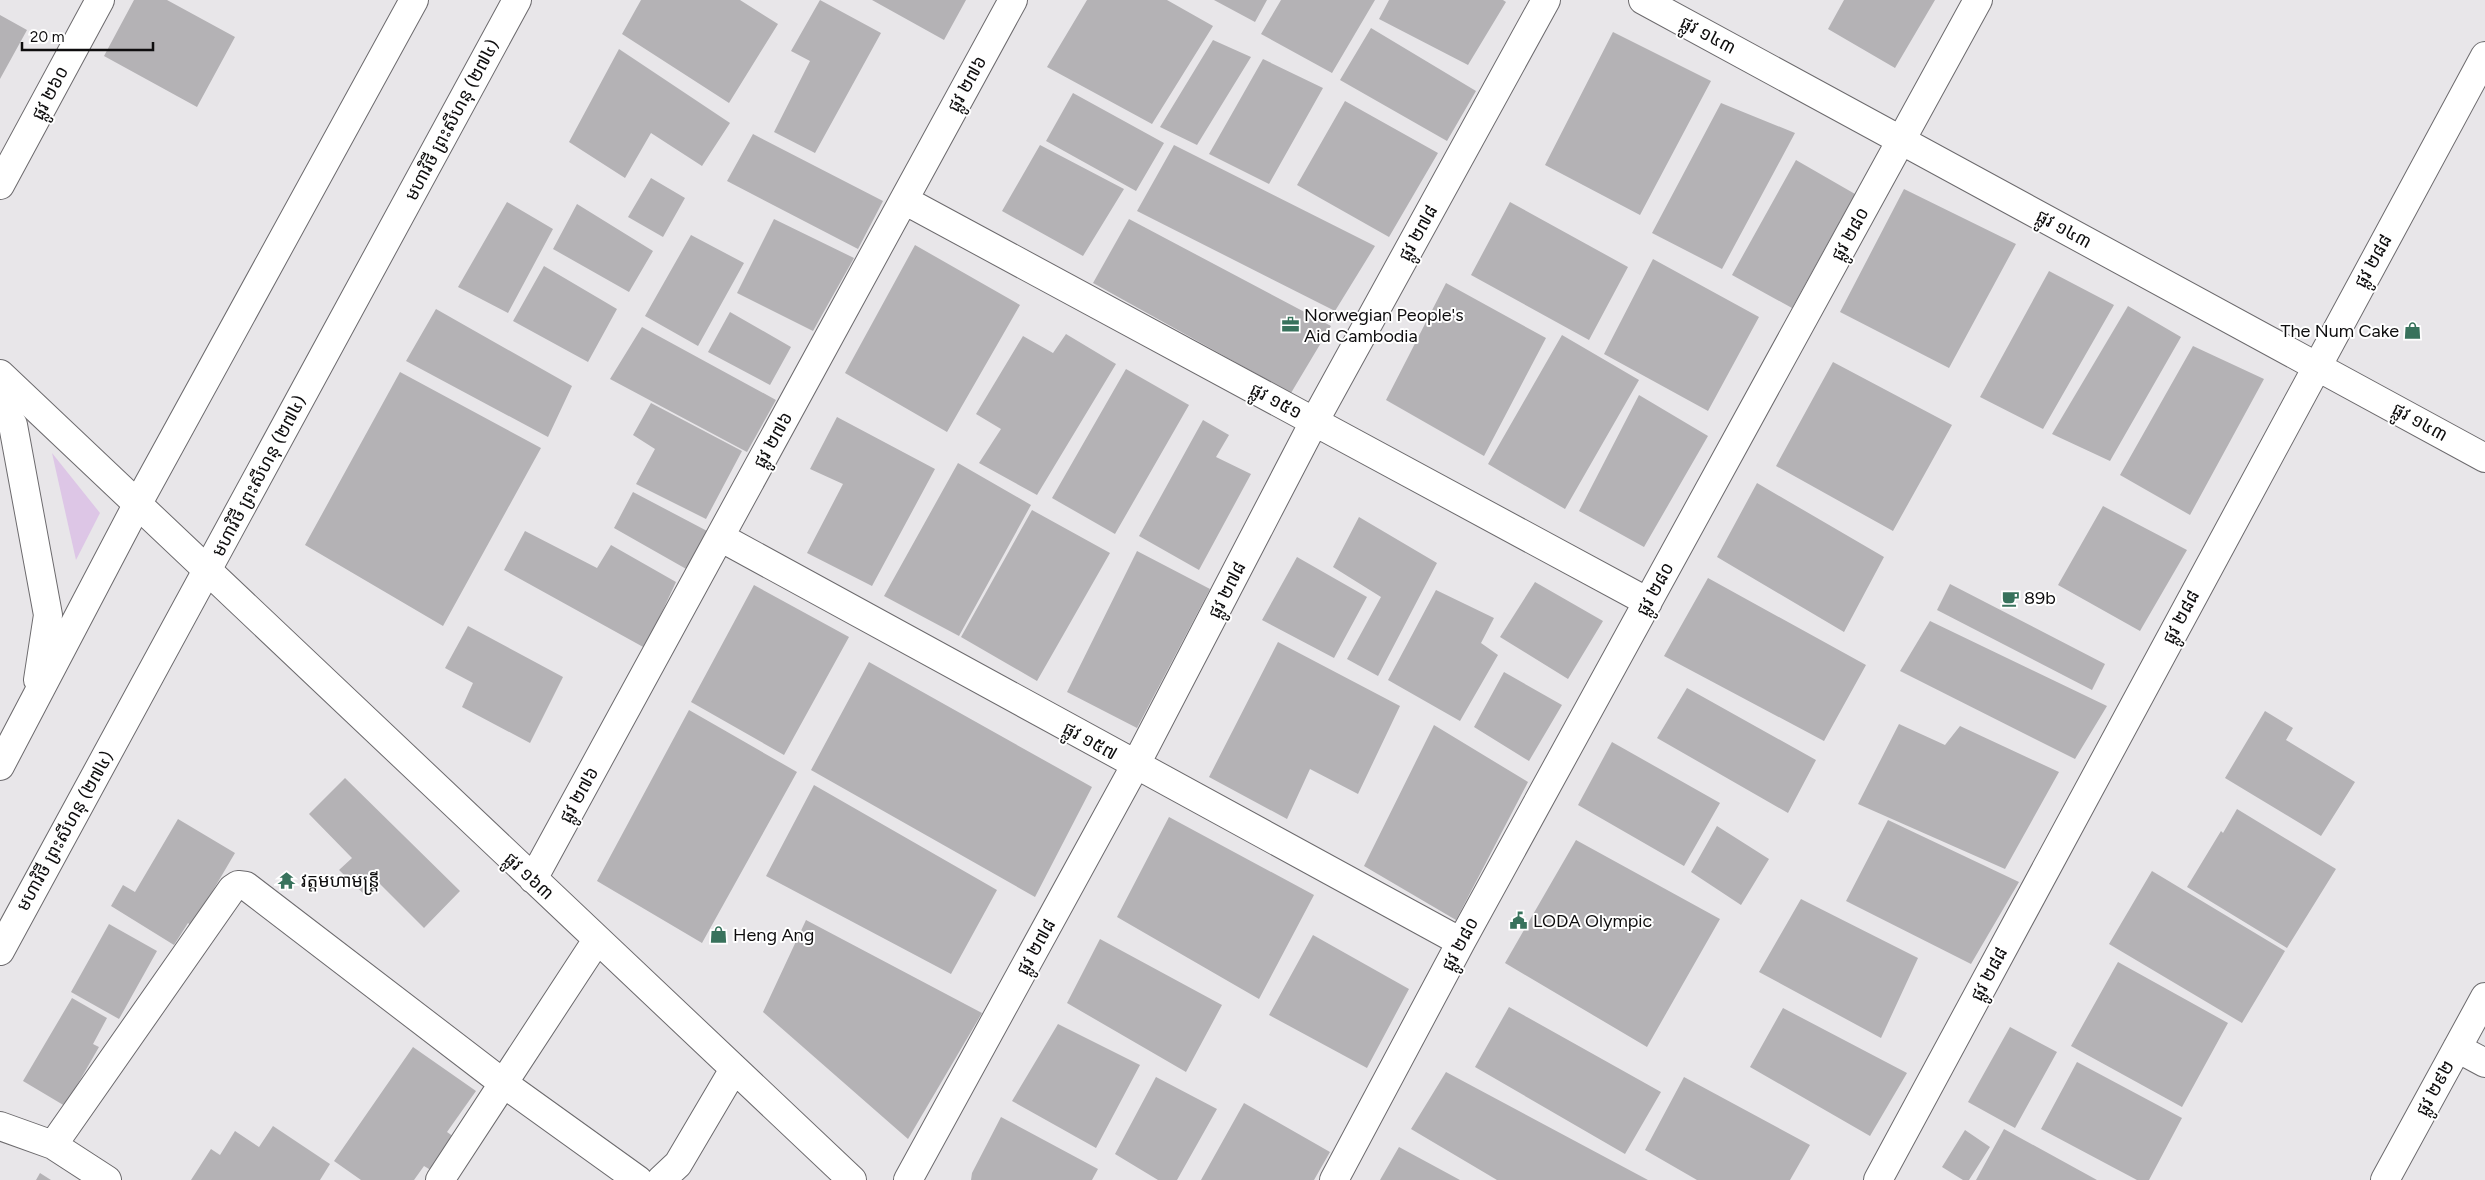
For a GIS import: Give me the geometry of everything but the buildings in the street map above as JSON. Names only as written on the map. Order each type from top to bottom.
[{"type":"street","name":"ផ្លូវ ២៦០","points":[[0,185],[100,0]]},
{"type":"street","points":[[0,766],[137,505],[414,0]]},
{"type":"street","name":"មហាវិថី ព្រះសីហនុ (២៧៤)","points":[[0,951],[517,0]]},
{"type":"street","name":"ផ្លូវ ២៧៦","points":[[533,879],[1013,0]]},
{"type":"street","name":"ផ្លូវ ២៧៨","points":[[908,1180],[1135,766],[1314,422],[1546,0]]},
{"type":"street","name":"ផ្លូវ ១៤៣","points":[[1643,0],[2485,458]]},
{"type":"street","name":"ផ្លូវ ២៨០","points":[[1334,1180],[1461,942],[1978,0]]},
{"type":"street","name":"ផ្លូវ ២៨៨","points":[[1878,1180],[2485,56]]},
{"type":"street","name":"ផ្លូវ ១៥១","points":[[904,200],[1648,602]]},
{"type":"street","name":"ផ្លូវ ១៦៣","points":[[0,374],[207,572],[852,1180]]},
{"type":"street","points":[[0,402],[13,425],[48,615],[34,703]]},
{"type":"street","name":"ផ្លូវ ១៥៧","points":[[720,537],[1135,766],[1461,942]]},
{"type":"street","points":[[53,1145],[232,889],[238,885],[246,886],[503,1083],[638,1180]]},
{"type":"street","points":[[449,1177],[503,1083],[597,940]]},
{"type":"street","name":"ផ្លូវ ២៩២","points":[[2386,1180],[2485,997]]},
{"type":"street","points":[[2457,1048],[2485,1063]]},
{"type":"street","points":[[661,1180],[678,1164],[734,1069]]},
{"type":"street","points":[[0,1126],[53,1145],[107,1180]]},
{"type":"shaded area","points":[[52,453],[100,513],[76,560]]},
{"type":"place","name":"Norwegian People's Aid Cambodia","points":[[1290,325]]},
{"type":"place","name":"The Num Cake","points":[[2413,331]]},
{"type":"place","name":"89b","points":[[2010,598]]},
{"type":"place","name":"វត្តមហាមន្រ្តី","points":[[287,881]]},
{"type":"place","name":"LODA Olympic","points":[[1519,921]]},
{"type":"place","name":"Heng Ang","points":[[719,935]]}]
